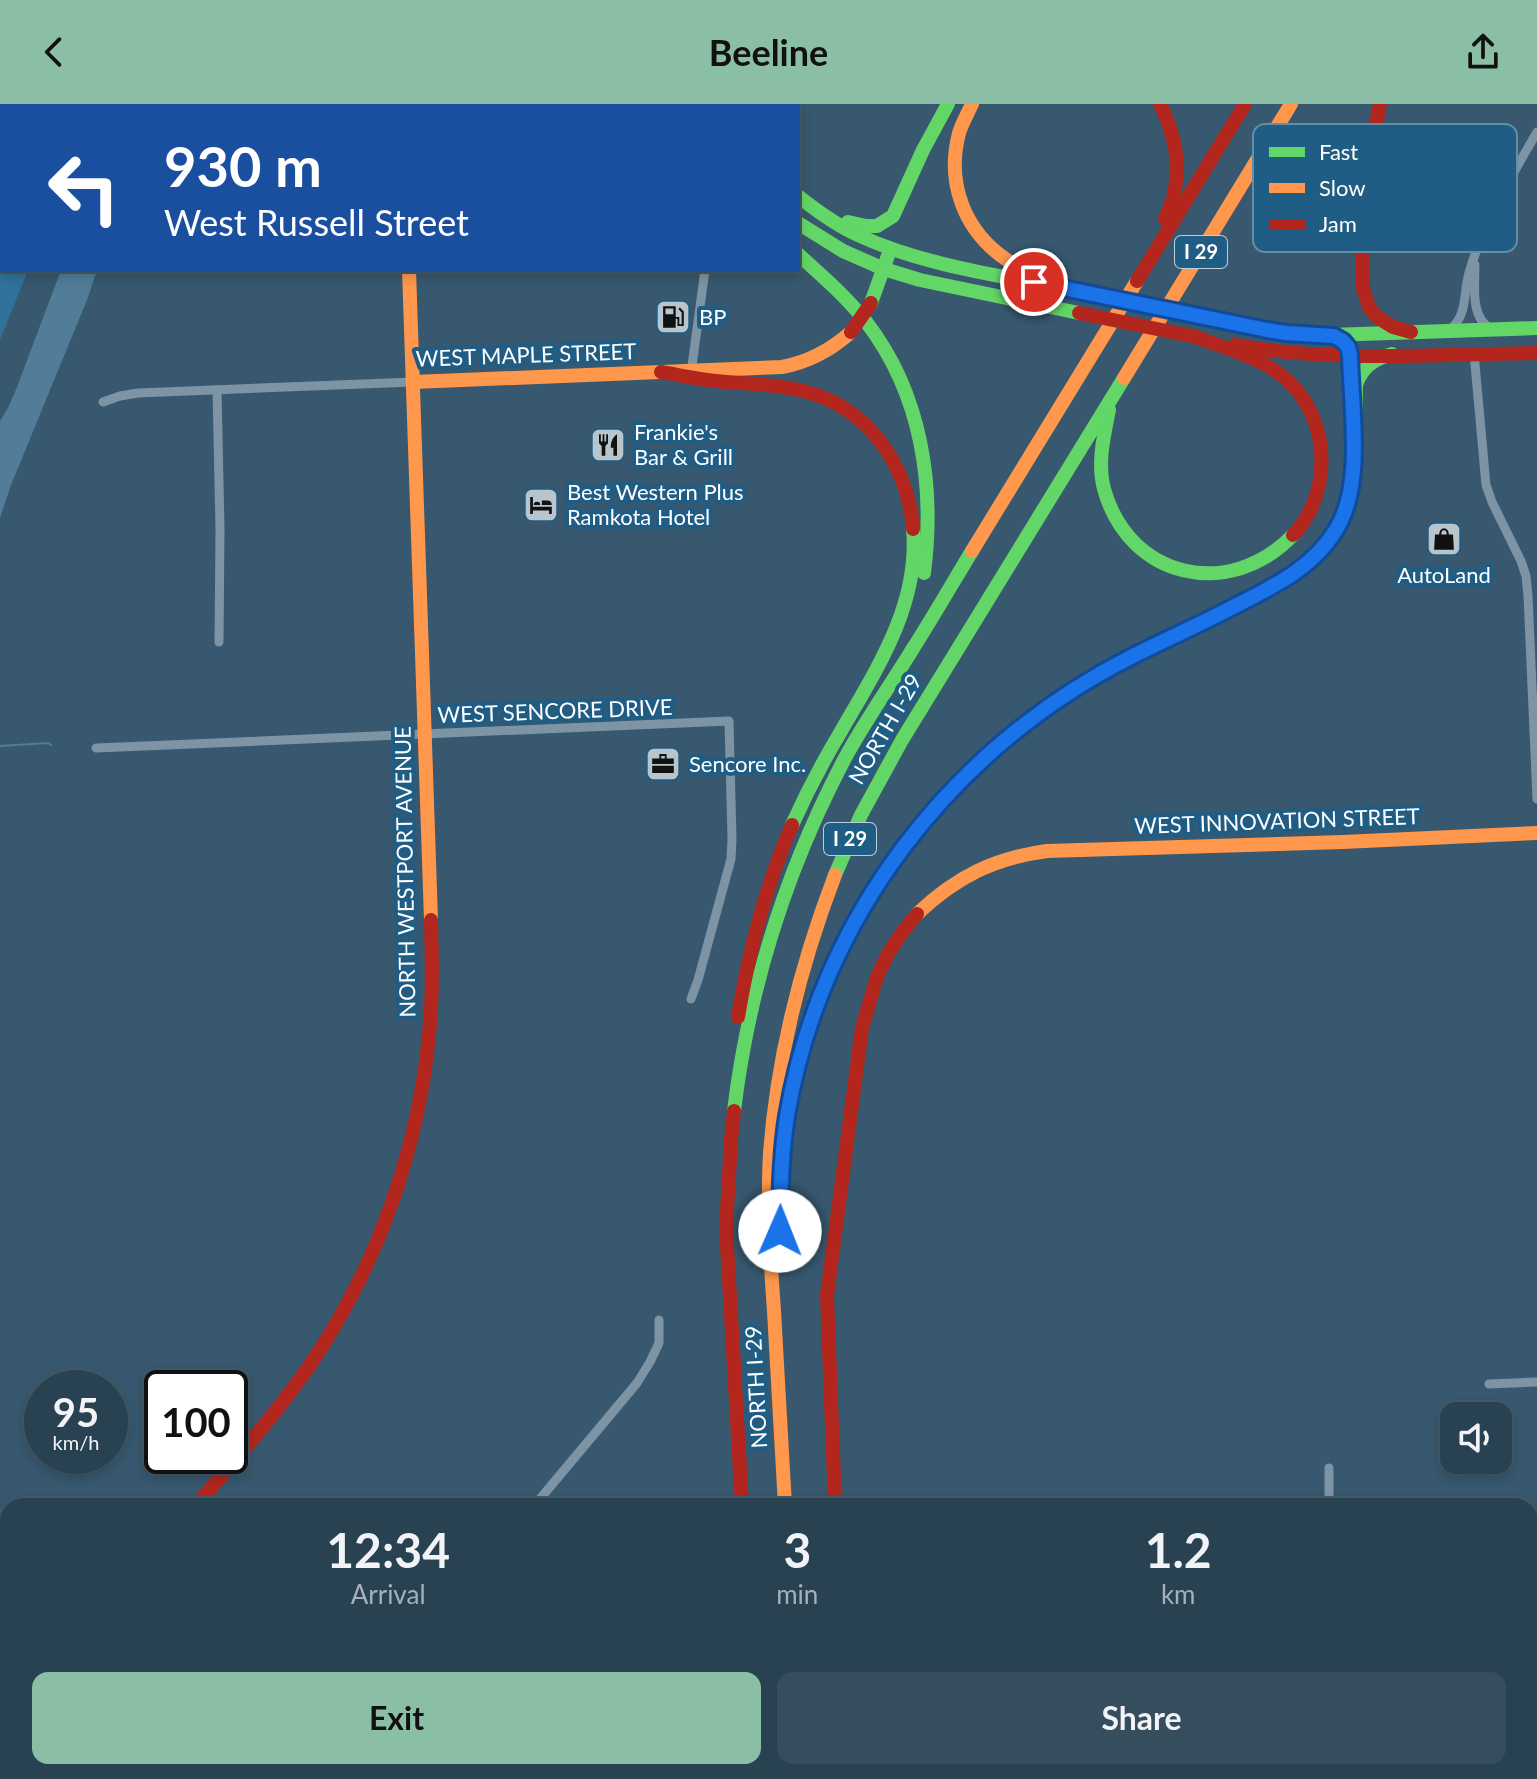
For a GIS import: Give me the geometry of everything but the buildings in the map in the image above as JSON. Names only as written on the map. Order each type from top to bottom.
[{"type":"main road","points":[[826,217],[872,227],[887,222],[897,210],[948,104]]},
{"type":"main road","points":[[972,104],[960,127],[953,159],[956,189],[966,217],[982,241],[1003,259],[1083,292]]},
{"type":"main road","points":[[1136,284],[1143,255],[1170,211],[1177,182],[1175,141],[1160,104]]},
{"type":"main road","name":"NORTH I-29","points":[[742,1498],[726,1221],[734,1100],[749,1014],[780,904],[818,812],[860,732],[1245,104]]},
{"type":"main road","name":"NORTH I-29","points":[[1279,124],[1291,104]]},
{"type":"main road","points":[[1376,124],[1380,104]]},
{"type":"main road","points":[[691,374],[794,365],[829,351],[851,332],[871,303],[933,132]]},
{"type":"main road","name":"NORTH I-29","points":[[785,1498],[768,1223],[772,1128],[792,1012],[819,916],[862,813],[894,754],[1253,166]]},
{"type":"main road","points":[[800,198],[867,241],[895,238],[932,261],[1286,333],[1338,337],[1348,347],[1350,355],[1353,459]]},
{"type":"main road","points":[[800,224],[843,251],[920,280],[1273,352],[1319,356],[1537,353]]},
{"type":"main road","points":[[1362,252],[1361,273],[1366,300],[1377,317],[1394,328],[1411,332]]},
{"type":"main road","points":[[800,256],[847,299],[885,351],[914,416],[928,483],[928,542],[916,605],[894,666],[860,732]]},
{"type":"main road","name":"NORTH WESTPORT AVENUE","points":[[203,1498],[266,1422],[326,1340],[351,1296],[405,1163],[423,1078],[429,1039],[432,946],[409,272]]},
{"type":"main road","points":[[1321,335],[1537,328]]},
{"type":"main road","points":[[1111,399],[1102,456],[1102,477],[1107,500],[1131,541],[1169,566],[1209,574],[1238,571],[1278,551],[1308,517],[1319,489],[1323,459],[1313,415],[1298,391],[1276,371],[1250,357],[1196,337]]},
{"type":"main road","points":[[775,1338],[781,1296],[782,1165],[793,1089],[822,992],[848,934],[880,878],[946,796],[1017,729],[1099,674],[1268,589],[1322,550],[1339,526],[1352,488],[1358,377],[1373,361],[1392,354]]},
{"type":"main road","name":"WEST MAPLE STREET","points":[[413,382],[661,372],[691,374]]},
{"type":"main road","points":[[691,374],[806,392],[856,417],[883,444],[900,474],[910,504],[914,536],[914,561],[895,632],[805,799],[763,900],[746,964],[734,1042],[729,1082],[734,1100]]},
{"type":"main road","name":"WEST INNOVATION STREET","points":[[835,1498],[827,1295],[862,1028],[868,1000],[883,959],[920,911],[948,887],[992,864],[1020,855],[1058,850],[1299,844],[1537,833]]},
{"type":"street","points":[[1517,169],[1537,132]]},
{"type":"street","points":[[1476,252],[1477,312],[1483,324],[1493,330]]},
{"type":"street","points":[[1447,332],[1463,314],[1466,286],[1476,252]]},
{"type":"street","points":[[691,374],[705,272]]},
{"type":"street","points":[[1474,353],[1486,485],[1526,576],[1537,799]]},
{"type":"street","name":"WEST MAPLE STREET","points":[[103,402],[138,393],[413,382]]},
{"type":"street","points":[[217,390],[219,642]]},
{"type":"street","name":"WEST SENCORE DRIVE","points":[[96,748],[729,721],[731,859],[691,999]]},
{"type":"street","points":[[541,1498],[637,1383],[659,1343],[659,1320]]},
{"type":"street","points":[[1489,1384],[1537,1382]]},
{"type":"street","points":[[1329,1468],[1329,1498]]},
{"type":"shaded area","points":[[0,272],[27,272],[0,340]]},
{"type":"shaded area","points":[[60,272],[96,272],[0,518],[0,421],[17,387]]},
{"type":"waterway","points":[[0,746],[51,745]]},
{"type":"traffic: fast","points":[[848,222],[877,226],[893,216],[948,104]]},
{"type":"traffic: fast","points":[[800,197],[844,228],[886,247],[970,270],[1083,292]]},
{"type":"traffic: fast","points":[[800,224],[843,251],[884,269],[920,280],[1079,313]]},
{"type":"traffic: fast","points":[[871,303],[890,250]]},
{"type":"traffic: fast","points":[[800,256],[859,313],[886,351],[901,380],[920,442],[925,475],[927,540],[924,573]]},
{"type":"traffic: fast","points":[[1330,335],[1537,328]]},
{"type":"traffic: fast","points":[[1355,455],[1356,385],[1370,365],[1392,354]]},
{"type":"traffic: fast","points":[[835,875],[861,815],[902,740],[1124,378]]},
{"type":"traffic: fast","points":[[1109,410],[1101,459],[1104,489],[1117,520],[1135,543],[1158,561],[1184,570],[1212,573],[1240,568],[1268,556],[1293,535]]},
{"type":"traffic: fast","points":[[792,825],[893,636],[910,584],[913,529]]},
{"type":"traffic: fast","points":[[734,1111],[760,974],[805,842],[853,744],[972,551]]},
{"type":"traffic: slow","points":[[972,104],[960,129],[956,152],[957,188],[962,204],[969,220],[992,248],[1010,262],[1036,273]]},
{"type":"traffic: slow","points":[[1279,124],[1291,104]]},
{"type":"traffic: slow","points":[[1124,378],[1253,166]]},
{"type":"traffic: slow","points":[[409,272],[431,920]]},
{"type":"traffic: slow","points":[[972,551],[1137,281]]},
{"type":"traffic: slow","points":[[413,382],[782,367],[819,354],[851,332]]},
{"type":"traffic: slow","points":[[960,784],[1025,726],[1096,677],[1272,587],[1303,567],[1329,540],[1342,517],[1350,493],[1355,455]]},
{"type":"traffic: slow","points":[[917,914],[946,890],[977,871],[1010,859],[1047,851],[1537,833]]},
{"type":"traffic: slow","points":[[785,1498],[770,1252],[770,1153],[778,1082],[792,1012],[811,943],[835,875]]},
{"type":"traffic: jam","points":[[1160,104],[1177,161],[1175,190],[1165,219]]},
{"type":"traffic: jam","points":[[1137,281],[1245,104]]},
{"type":"traffic: jam","points":[[1376,124],[1380,104]]},
{"type":"traffic: jam","points":[[1362,252],[1363,288],[1369,307],[1377,317],[1393,327],[1411,332]]},
{"type":"traffic: jam","points":[[1083,292],[1200,316]]},
{"type":"traffic: jam","points":[[851,332],[871,303]]},
{"type":"traffic: jam","points":[[1079,313],[1196,337]]},
{"type":"traffic: jam","points":[[1200,316],[1286,333],[1338,337],[1348,347],[1351,386]]},
{"type":"traffic: jam","points":[[1196,337],[1271,368],[1297,391],[1309,409],[1317,430],[1321,475],[1307,517],[1293,535]]},
{"type":"traffic: jam","points":[[1235,345],[1348,356],[1537,353]]},
{"type":"traffic: jam","points":[[661,372],[796,389],[829,400],[849,412],[867,426],[894,463],[910,506],[913,529]]},
{"type":"traffic: jam","points":[[781,1184],[792,1099],[803,1055],[833,970],[853,929],[901,853],[960,784]]},
{"type":"traffic: jam","points":[[738,1017],[759,920],[792,825]]},
{"type":"traffic: jam","points":[[835,1498],[827,1295],[862,1028],[877,977],[888,954],[917,914]]},
{"type":"traffic: jam","points":[[203,1498],[301,1378],[337,1322],[376,1245],[405,1163],[424,1078],[431,1006],[431,920]]},
{"type":"traffic: jam","points":[[734,1111],[726,1228],[742,1498]]},
{"type":"place","name":"BP","points":[[673,317]]},
{"type":"place","name":"Frankie's Bar & Grill","points":[[608,445]]},
{"type":"place","name":"Best Western Plus Ramkota Hotel","points":[[541,505]]},
{"type":"place","name":"AutoLand","points":[[1444,539]]},
{"type":"place","name":"Sencore Inc.","points":[[663,764]]},
{"type":"route","points":[[780,1231],[784,1140],[807,1038],[822,992],[848,934],[880,878],[904,845],[965,776],[1043,710],[1099,674],[1290,577],[1332,538],[1349,501],[1353,459],[1350,355],[1348,347],[1338,337],[1267,330],[1034,282]]}]
